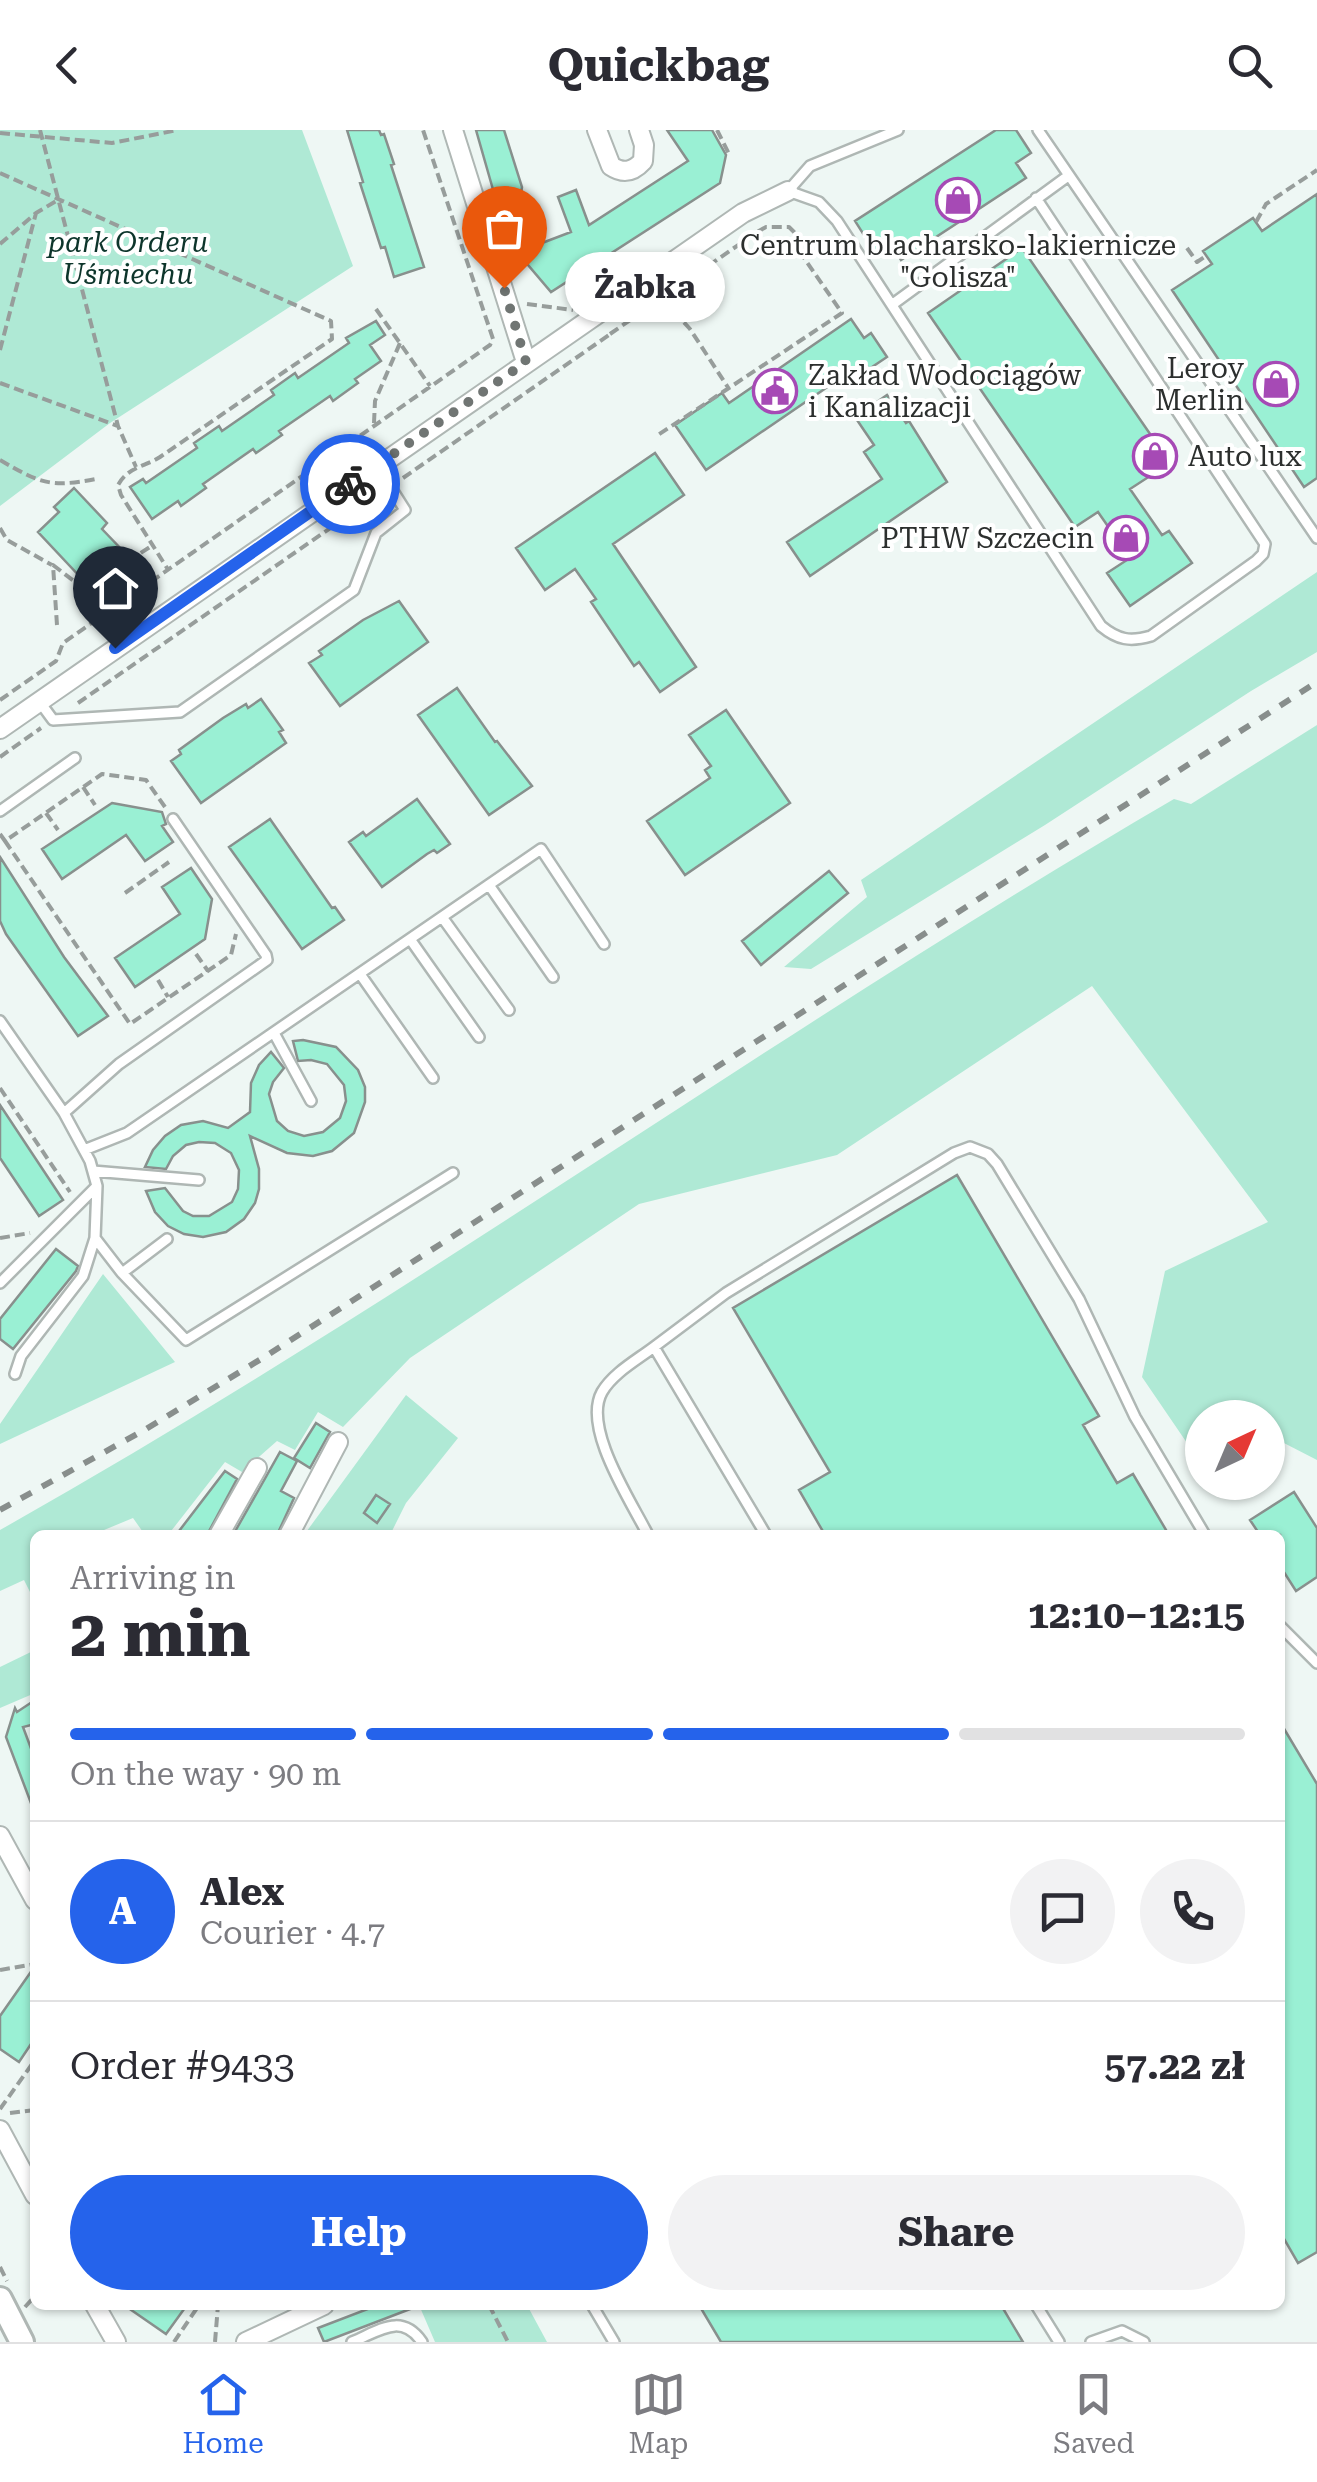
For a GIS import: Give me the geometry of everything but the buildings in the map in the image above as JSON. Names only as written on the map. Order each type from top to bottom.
[{"type":"street","points":[[453,130],[526,362]]},
{"type":"street","points":[[597,130],[610,166],[623,171],[643,161],[644,145],[639,130]]},
{"type":"street","points":[[0,729],[742,214],[788,191]]},
{"type":"street","points":[[292,1530],[338,1442]]},
{"type":"street","points":[[223,1530],[258,1468]]},
{"type":"street","points":[[0,1836],[30,1891]]},
{"type":"street","points":[[0,2130],[30,2185]]},
{"type":"street","points":[[0,2299],[22,2342]]},
{"type":"street","points":[[98,2310],[116,2342]]},
{"type":"street","points":[[246,2342],[313,2310]]},
{"type":"lane","points":[[898,130],[810,166],[788,191],[808,196],[828,210],[1100,626],[1114,638],[1134,641],[1151,636],[1256,562],[1265,544],[1036,198]]},
{"type":"lane","points":[[1038,130],[1317,538]]},
{"type":"lane","points":[[893,304],[1068,176]]},
{"type":"lane","points":[[40,701],[53,720],[180,712],[202,697],[354,590],[376,533],[404,510],[376,466]]},
{"type":"lane","points":[[0,811],[75,758]]},
{"type":"lane","points":[[64,1113],[119,1064],[264,965],[266,955],[173,819]]},
{"type":"lane","points":[[84,1150],[127,1133],[540,850],[604,944]]},
{"type":"lane","points":[[489,885],[553,977]]},
{"type":"lane","points":[[442,917],[509,1010]]},
{"type":"lane","points":[[410,939],[478,1037]]},
{"type":"lane","points":[[360,974],[433,1078]]},
{"type":"lane","points":[[0,1021],[64,1113],[97,1186],[95,1238],[83,1276],[21,1356],[15,1374]]},
{"type":"lane","points":[[274,1033],[311,1101]]},
{"type":"lane","points":[[646,1530],[607,1452],[596,1413],[604,1389],[726,1293],[954,1153],[970,1147],[988,1154],[996,1164],[1056,1261],[1094,1326],[1135,1417],[1202,1530]]},
{"type":"lane","points":[[92,1171],[199,1180]]},
{"type":"lane","points":[[95,1238],[186,1340],[453,1173]]},
{"type":"lane","points":[[0,1283],[97,1186]]},
{"type":"lane","points":[[122,1272],[167,1238]]},
{"type":"lane","points":[[654,1347],[763,1530]]},
{"type":"lane","points":[[1285,1631],[1317,1663]]},
{"type":"lane","points":[[595,2310],[614,2342]]},
{"type":"lane","points":[[1039,2310],[1059,2342]]},
{"type":"lane","points":[[352,2342],[394,2324],[410,2328],[422,2342]]},
{"type":"lane","points":[[1091,2342],[1122,2331],[1144,2342]]},
{"type":"path","points":[[0,133],[41,133],[112,143],[178,130]]},
{"type":"path","points":[[0,700],[56,661],[64,643],[490,345],[493,340],[423,130]]},
{"type":"path","points":[[716,130],[729,154]]},
{"type":"path","points":[[41,133],[118,426],[136,466]]},
{"type":"path","points":[[1256,222],[1265,201],[1317,170]]},
{"type":"path","points":[[0,174],[331,321],[332,339],[160,457],[136,466],[118,485],[168,568]]},
{"type":"path","points":[[0,244],[58,200]]},
{"type":"path","points":[[0,350],[36,213]]},
{"type":"path","points":[[0,757],[662,298],[766,228],[788,226],[801,240],[802,256],[842,313],[658,434]]},
{"type":"path","points":[[1188,248],[1196,262],[1206,256]]},
{"type":"path","points":[[662,298],[690,330],[728,388]]},
{"type":"path","points":[[526,304],[574,310],[587,300],[610,334]]},
{"type":"path","points":[[376,309],[430,386]]},
{"type":"path","points":[[374,425],[375,401],[400,344]]},
{"type":"path","points":[[0,383],[118,426]]},
{"type":"path","points":[[0,460],[38,482],[96,479]]},
{"type":"path","points":[[0,528],[7,540],[53,565],[79,585],[122,601]]},
{"type":"path","points":[[88,586],[153,545]]},
{"type":"path","points":[[53,565],[57,625]]},
{"type":"path","points":[[2,842],[102,774],[146,780],[173,819]]},
{"type":"path","points":[[83,787],[95,805]]},
{"type":"path","points":[[46,813],[58,830]]},
{"type":"path","points":[[0,834],[51,915],[130,1024],[231,955],[240,916]]},
{"type":"path","points":[[125,893],[169,862]]},
{"type":"path","points":[[196,954],[208,970]]},
{"type":"path","points":[[158,980],[168,997]]},
{"type":"path","points":[[0,1088],[79,1206]]},
{"type":"path","points":[[0,1970],[30,1965]]},
{"type":"path","points":[[0,2112],[30,2067]]},
{"type":"path","points":[[0,2112],[30,2110]]},
{"type":"path","points":[[174,2342],[196,2310]]},
{"type":"path","points":[[215,2342],[218,2310]]},
{"type":"path","points":[[492,2310],[508,2342]]},
{"type":"green space","name":"park Orderu Uśmiechu","points":[[0,130],[302,130],[353,266],[110,423],[0,506]]},
{"type":"green space","points":[[1317,572],[1317,652],[811,969],[784,967],[867,897],[861,880]]},
{"type":"green space","points":[[1317,725],[1317,1460],[1285,1444],[1285,1400],[1185,1400],[1185,1440],[1142,1377],[1165,1271],[1268,1222],[1092,986],[837,1155],[639,1204],[410,1358],[343,1427],[318,1412],[295,1450],[277,1441],[242,1472],[225,1462],[172,1530],[141,1530],[133,1518],[104,1530],[30,1530],[30,1592],[24,1580],[0,1591],[0,1530],[297,1353],[879,979],[1174,799],[1191,804]]},
{"type":"green space","points":[[103,1274],[175,1362],[0,1444],[0,1424]]},
{"type":"green space","points":[[406,1395],[458,1438],[406,1503],[392,1530],[308,1530]]},
{"type":"green space","points":[[30,1652],[30,1695],[0,1708],[0,1667]]},
{"type":"green space","points":[[421,2310],[530,2310],[547,2342],[435,2342]]},
{"type":"railway","points":[[0,1510],[146,1429],[266,1356],[1317,682]]},
{"type":"way so far","points":[[350,484],[526,362],[504,288]]},
{"type":"place","name":"Centrum blacharsko-lakiernicze \"Golisza\"","points":[[958,200]]},
{"type":"place","name":"Żabka","points":[[504,288]]},
{"type":"place","name":"Leroy Merlin","points":[[1276,384]]},
{"type":"place","name":"Zakład Wodociągów i Kanalizacji","points":[[775,391]]},
{"type":"place","name":"Auto lux","points":[[1155,456]]},
{"type":"place","name":"PTHW Szczecin","points":[[1126,538]]},
{"type":"route","points":[[115,648],[350,484]]}]
